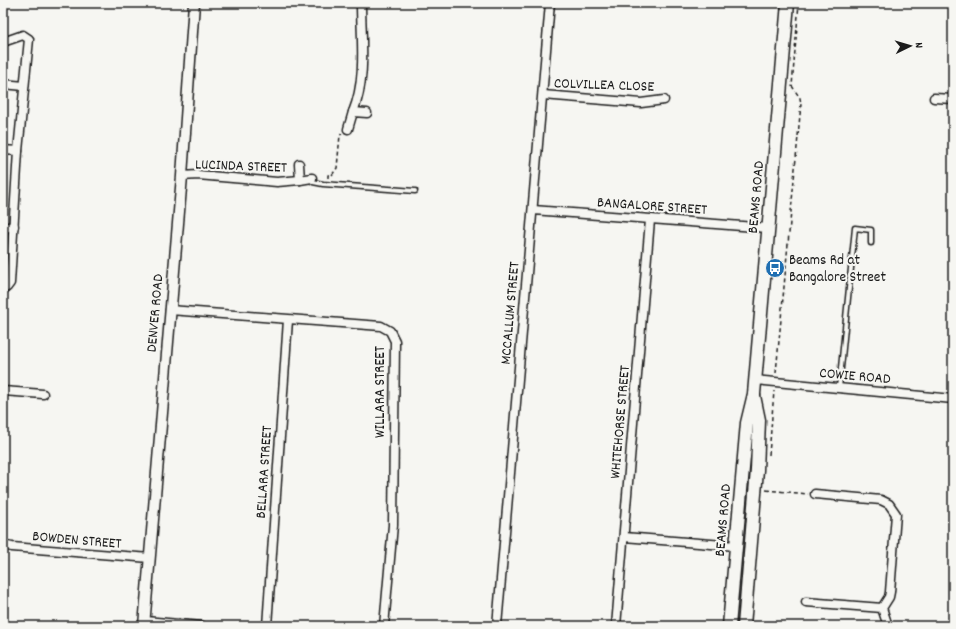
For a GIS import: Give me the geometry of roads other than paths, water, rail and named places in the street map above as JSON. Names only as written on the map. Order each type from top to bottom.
[{"type":"main road","name":"BEAMS ROAD","points":[[729,626],[746,423],[754,394],[788,3]]},
{"type":"main road","name":"BEAMS ROAD","points":[[744,626],[757,470],[759,420],[754,394]]},
{"type":"street","name":"DENVER ROAD","points":[[145,624],[182,176],[194,3]]},
{"type":"street","points":[[348,129],[358,101],[361,81],[361,3]]},
{"type":"street","name":"MCCALLUM STREET","points":[[497,626],[550,3]]},
{"type":"street","points":[[3,42],[23,34],[28,39],[18,151],[10,283],[3,289]]},
{"type":"street","points":[[3,84],[24,86]]},
{"type":"street","name":"COLVILLEA CLOSE","points":[[542,95],[641,103],[664,100]]},
{"type":"street","points":[[934,98],[953,99]]},
{"type":"street","points":[[353,112],[368,113]]},
{"type":"street","points":[[3,150],[18,151]]},
{"type":"street","name":"LUCINDA STREET","points":[[299,164],[300,180]]},
{"type":"street","name":"LUCINDA STREET","points":[[182,176],[277,182],[312,178]]},
{"type":"street","name":"BANGALORE STREET","points":[[533,210],[768,228]]},
{"type":"street","name":"WHITEHORSE STREET","points":[[616,626],[650,220]]},
{"type":"street","points":[[3,228],[14,226]]},
{"type":"street","name":"WILLARA STREET","points":[[170,310],[381,326],[390,331],[394,341],[393,525],[384,626]]},
{"type":"street","name":"BELLARA STREET","points":[[266,626],[288,320]]},
{"type":"street","name":"COWIE ROAD","points":[[755,380],[953,399]]},
{"type":"street","points":[[3,391],[43,394]]},
{"type":"street","points":[[815,494],[881,500],[889,504],[896,514],[889,597],[882,608]]},
{"type":"street","points":[[624,537],[736,546]]},
{"type":"street","name":"BOWDEN STREET","points":[[3,545],[150,558]]},
{"type":"street","points":[[806,602],[882,608]]},
{"type":"street","points":[[882,608],[888,626]]},
{"type":"street","points":[[145,624],[202,626]]},
{"type":"lane","points":[[312,178],[313,182],[320,183],[415,191]]},
{"type":"lane","points":[[839,388],[855,228],[871,230],[871,243]]},
{"type":"place","name":"Beams Rd at Bangalore Street","points":[[775,268]]}]
